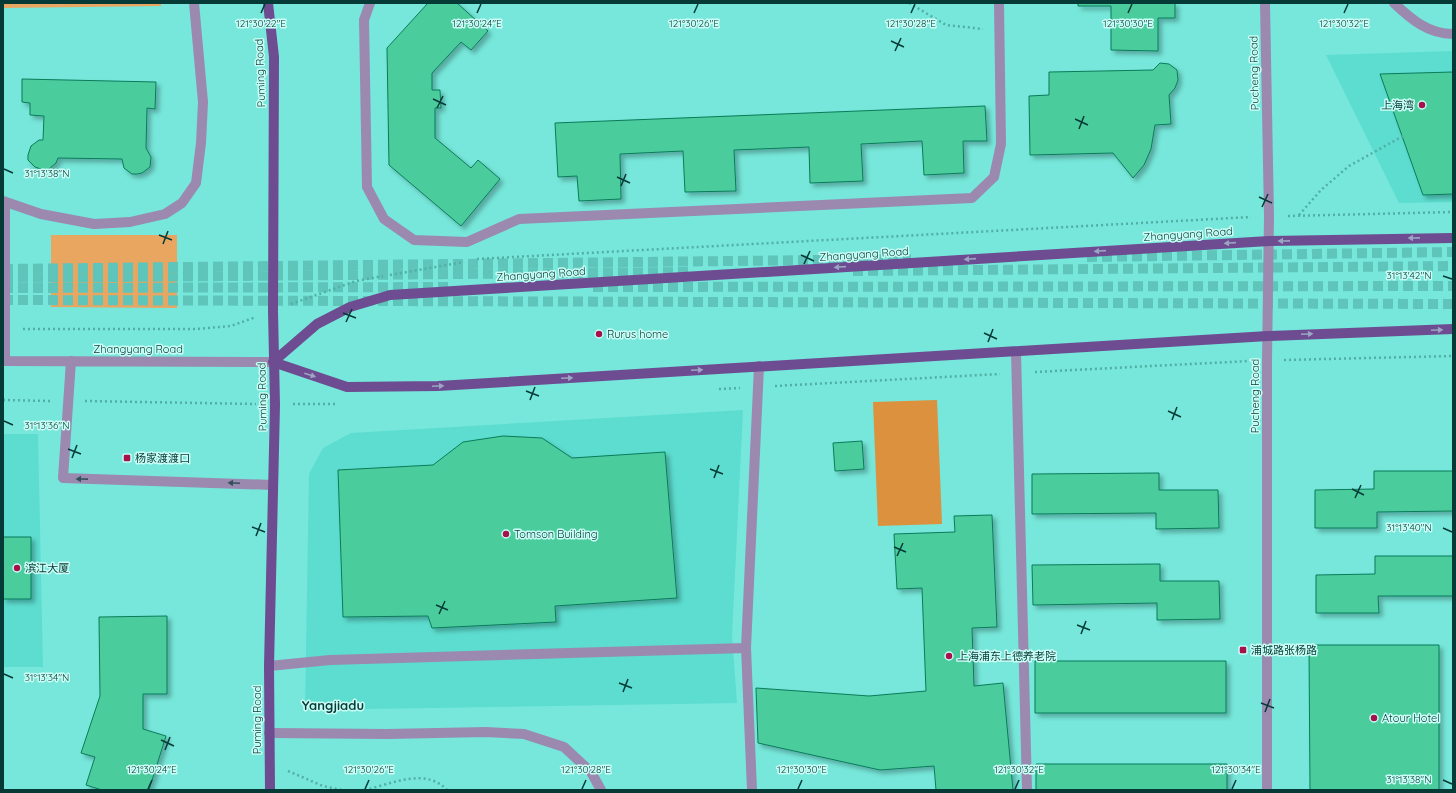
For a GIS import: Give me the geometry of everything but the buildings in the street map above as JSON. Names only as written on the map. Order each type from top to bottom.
[{"type":"main road","name":"Puming Road","points":[[268,3],[274,57],[273,362],[275,405],[268,666],[270,790]]},
{"type":"main road","name":"Zhangyang Road","points":[[273,362],[318,324],[350,307],[390,295],[1269,241],[1453,238]]},
{"type":"main road","name":"Zhangyang Road","points":[[273,362],[347,388],[438,386],[1268,336],[1453,329]]},
{"type":"street","points":[[4,361],[4,201],[41,214],[94,224],[130,222],[165,214],[182,203],[196,183],[201,143],[203,102],[194,3]]},
{"type":"street","points":[[370,3],[364,20],[367,187],[384,219],[414,240],[467,242],[519,219],[972,198],[994,177],[1001,144],[999,3]]},
{"type":"street","name":"Pucheng Road","points":[[1265,3],[1269,241],[1268,790]]},
{"type":"street","points":[[1394,3],[1415,22],[1431,30],[1453,34]]},
{"type":"street","points":[[1016,352],[1027,790]]},
{"type":"street","name":"Zhangyang Road","points":[[4,361],[273,362]]},
{"type":"street","points":[[70,361],[63,478],[273,485]]},
{"type":"street","points":[[752,790],[746,648],[759,366]]},
{"type":"street","points":[[268,666],[330,660],[746,648]]},
{"type":"street","points":[[269,733],[387,734],[486,732],[524,734],[564,747],[591,772],[601,790]]},
{"type":"path","points":[[910,3],[946,25],[999,31]]},
{"type":"path","points":[[1299,216],[1321,190],[1349,166],[1403,136]]},
{"type":"path","points":[[269,763],[323,786],[342,790]]},
{"type":"path","points":[[365,790],[419,777],[435,780],[447,790]]},
{"type":"shaded area","points":[[3,3],[161,3],[161,6],[3,8]]},
{"type":"shaded area","points":[[1453,51],[1453,202],[1399,203],[1326,55]]},
{"type":"shaded area","points":[[51,235],[177,235],[177,308],[51,307]]},
{"type":"shaded area","points":[[937,400],[942,524],[878,526],[873,402]]},
{"type":"shaded area","points":[[743,410],[732,636],[737,703],[305,710],[309,474],[323,448],[351,433]]},
{"type":"shaded area","points":[[3,434],[38,434],[43,667],[3,667]]},
{"type":"tunnel","points":[[1087,257],[1453,252]]},
{"type":"tunnel","points":[[3,269],[911,259]]},
{"type":"tunnel","points":[[853,271],[1453,266]]},
{"type":"tunnel","points":[[3,278],[689,272]]},
{"type":"tunnel","points":[[593,287],[1453,286]]},
{"type":"tunnel","points":[[3,288],[453,287]]},
{"type":"tunnel","points":[[3,300],[1453,304]]},
{"type":"place","name":"上海湾","points":[[1422,105]]},
{"type":"place","name":"Rurus home","points":[[599,334]]},
{"type":"place","name":"杨家渡渡口","points":[[127,458]]},
{"type":"place","name":"Tomson Building","points":[[506,534]]},
{"type":"place","name":"滨江大厦","points":[[17,568]]},
{"type":"place","name":"浦城路张杨路","points":[[1243,650]]},
{"type":"place","name":"上海浦东上德养老院","points":[[949,656]]},
{"type":"place","name":"Atour Hotel","points":[[1374,718]]},
{"type":"district","name":"Yangjiadu","points":[[333,705]]}]
